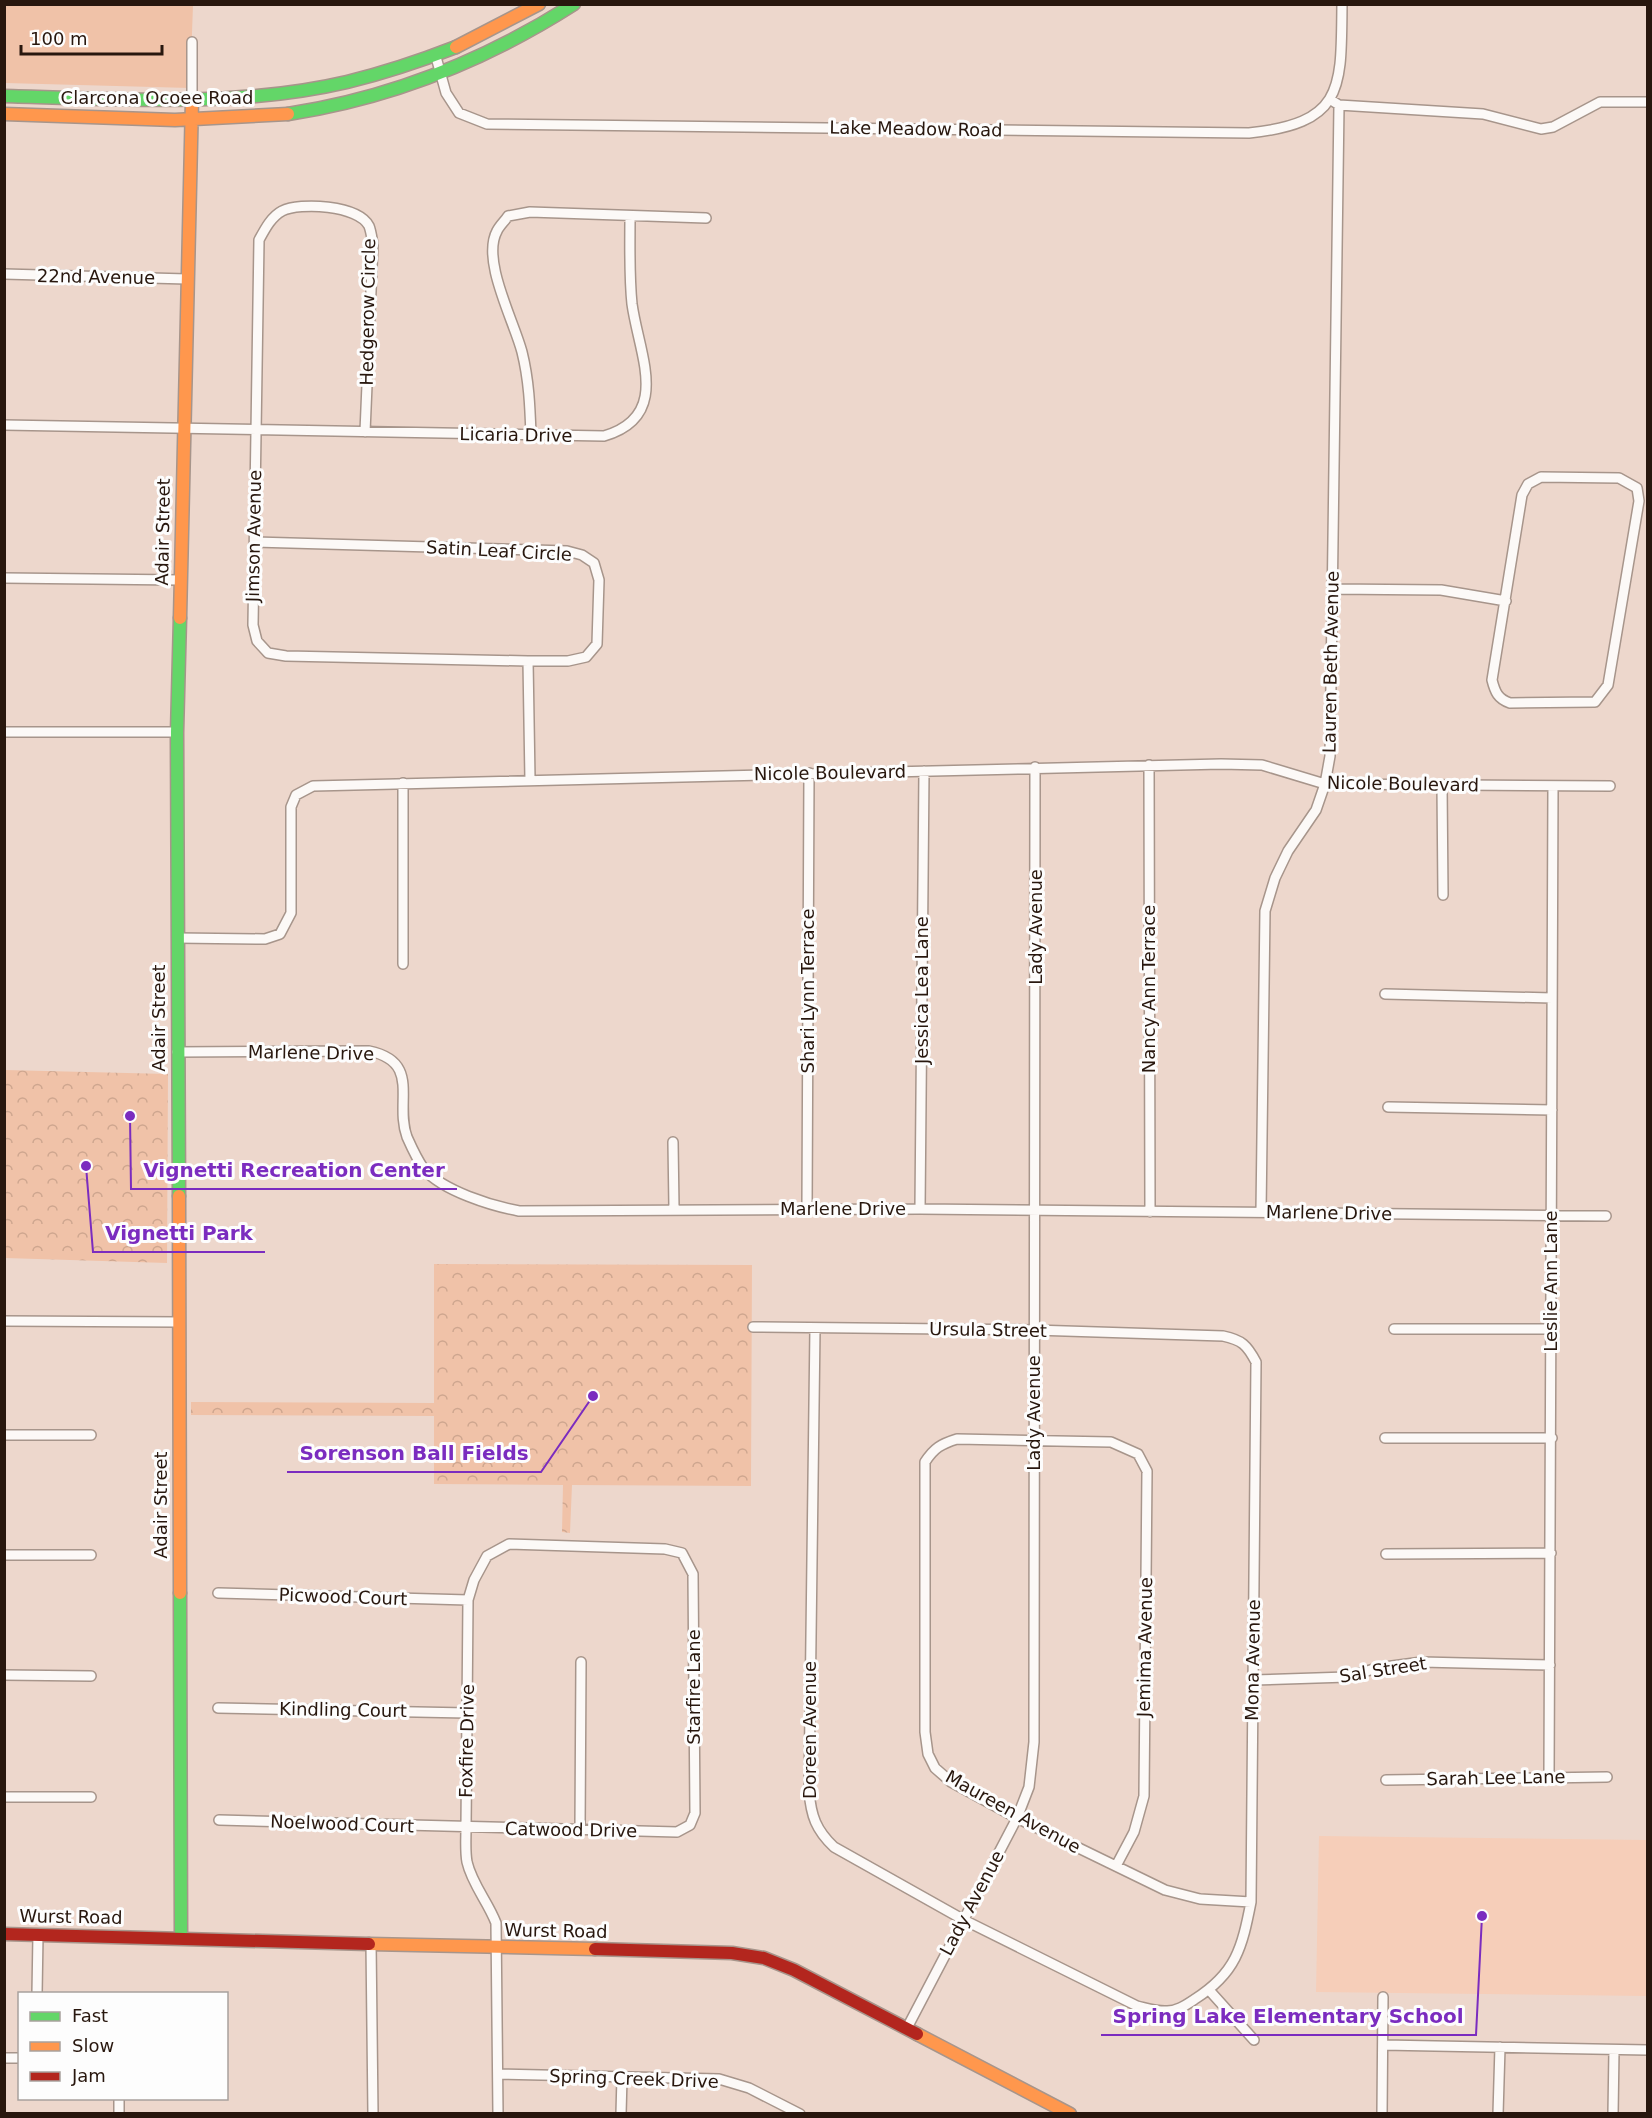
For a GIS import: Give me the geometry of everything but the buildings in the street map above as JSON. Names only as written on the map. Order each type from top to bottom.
[{"type":"street","name":"Clarcona Ocoee Road","points":[[4,96],[192,100],[256,97],[344,84],[436,57],[539,4]]},
{"type":"street","name":"Clarcona Ocoee Road","points":[[4,114],[193,119],[279,115],[344,105],[441,75],[481,59],[574,4]]},
{"type":"street","points":[[1342,4],[1340,67],[1335,103],[1484,114],[1541,129],[1553,127],[1600,102],[1647,102]]},
{"type":"street","points":[[192,42],[192,100]]},
{"type":"street","name":"Lake Meadow Road","points":[[436,57],[447,93],[459,113],[487,124],[1249,132],[1282,129],[1312,117],[1335,103]]},
{"type":"street","name":"Adair Street","points":[[181,1937],[177,732],[192,100]]},
{"type":"street","name":"Lauren Beth Avenue","points":[[1261,1212],[1265,911],[1275,878],[1288,851],[1316,810],[1325,784],[1330,756],[1335,103]]},
{"type":"street","name":"Hedgerow Circle","points":[[256,430],[259,240],[267,224],[280,212],[292,207],[338,208],[357,214],[369,225],[373,244],[365,432]]},
{"type":"street","points":[[531,435],[529,389],[521,350],[501,291],[492,251],[496,232],[508,216],[530,213],[706,218]]},
{"type":"street","name":"Licaria Drive","points":[[4,425],[604,436],[623,431],[640,416],[646,395],[644,362],[633,304],[630,216]]},
{"type":"street","name":"22nd Avenue","points":[[4,274],[187,279]]},
{"type":"street","name":"Jimson Avenue","points":[[256,430],[253,625],[257,641]]},
{"type":"street","points":[[1541,477],[1619,477],[1637,488],[1639,501],[1625,592],[1608,685],[1602,697],[1595,702],[1510,703],[1502,700],[1492,680],[1506,601],[1522,495],[1528,484],[1541,477]]},
{"type":"street","name":"Satin Leaf Circle","points":[[255,542],[567,551],[582,555],[594,563],[599,580],[597,644],[586,657],[568,661],[286,656],[268,654],[257,641]]},
{"type":"street","points":[[4,578],[180,580]]},
{"type":"street","points":[[1332,589],[1441,590],[1506,601]]},
{"type":"street","points":[[528,662],[530,780]]},
{"type":"street","points":[[4,732],[177,732]]},
{"type":"street","name":"Nicole Boulevard","points":[[177,938],[265,939],[280,934],[291,913],[291,807],[296,795],[313,786],[1149,765],[1262,765],[1325,784],[1610,786]]},
{"type":"street","name":"Nancy Ann Terrace","points":[[1149,765],[1150,1212]]},
{"type":"street","name":"Lady Avenue","points":[[907,2028],[1017,1818],[1029,1787],[1034,1742],[1035,767]]},
{"type":"street","name":"Jessica Lea Lane","points":[[920,1209],[924,771]]},
{"type":"street","name":"Shari Lynn Terrace","points":[[807,1209],[809,773]]},
{"type":"street","points":[[403,783],[403,964]]},
{"type":"street","points":[[1442,785],[1443,895]]},
{"type":"street","name":"Leslie Ann Lane","points":[[1549,1777],[1553,786]]},
{"type":"street","points":[[1385,994],[1552,998]]},
{"type":"street","name":"Marlene Drive","points":[[177,1052],[369,1051],[386,1054],[398,1066],[403,1079],[406,1135],[424,1170],[449,1186],[490,1206],[519,1211],[674,1208],[920,1209],[1606,1216]]},
{"type":"street","points":[[1388,1107],[1552,1110]]},
{"type":"street","points":[[674,1142],[674,1208]]},
{"type":"street","points":[[4,1322],[178,1322]]},
{"type":"street","name":"Ursula Street","points":[[753,1327],[1034,1330],[1223,1336]]},
{"type":"street","name":"Doreen Avenue","points":[[815,1328],[811,1815],[820,1834],[834,1847],[964,1920],[1137,2006],[1166,2012],[1181,2008],[1209,1990]]},
{"type":"street","points":[[1394,1329],[1550,1329]]},
{"type":"street","name":"Mona Avenue","points":[[1209,1990],[1228,1973],[1243,1944],[1251,1902],[1256,1362],[1248,1345],[1238,1339],[1223,1336]]},
{"type":"street","points":[[4,1435],[91,1435]]},
{"type":"street","points":[[1385,1438],[1552,1438]]},
{"type":"street","name":"Maureen Avenue","points":[[1035,1440],[957,1439],[942,1443],[932,1450],[925,1462],[925,1732],[928,1754],[935,1768],[951,1782],[1017,1818],[1165,1890],[1200,1899],[1251,1902]]},
{"type":"street","name":"Jemima Avenue","points":[[1035,1440],[1111,1442],[1138,1454],[1147,1471],[1144,1796],[1134,1832],[1116,1866]]},
{"type":"street","name":"Foxfire Drive","points":[[498,2114],[496,1923],[488,1901],[473,1880],[466,1860],[468,1600],[474,1580],[488,1556],[509,1544],[665,1549]]},
{"type":"street","name":"Starfire Lane","points":[[665,1549],[682,1553],[693,1574],[695,1813],[690,1825],[677,1832]]},
{"type":"street","points":[[1386,1554],[1551,1553]]},
{"type":"street","points":[[4,1555],[91,1555]]},
{"type":"street","name":"Picwood Court","points":[[219,1593],[468,1600]]},
{"type":"street","points":[[580,1829],[581,1662]]},
{"type":"street","name":"Sal Street","points":[[1253,1680],[1347,1677],[1377,1668],[1422,1662],[1550,1665]]},
{"type":"street","points":[[4,1675],[91,1676]]},
{"type":"street","name":"Kindling Court","points":[[218,1708],[467,1713]]},
{"type":"street","name":"Sarah Lee Lane","points":[[1386,1780],[1607,1777]]},
{"type":"street","points":[[4,1797],[91,1797]]},
{"type":"street","name":"Noelwood Court","points":[[219,1820],[466,1828]]},
{"type":"street","name":"Catwood Drive","points":[[466,1828],[677,1832]]},
{"type":"street","name":"Wurst Road","points":[[4,1934],[732,1953],[764,1958],[794,1970],[1070,2114]]},
{"type":"street","points":[[37,1992],[38,1935]]},
{"type":"street","points":[[371,1943],[373,2114]]},
{"type":"street","points":[[1209,1990],[1254,2040]]},
{"type":"street","points":[[1382,2114],[1383,1997]]},
{"type":"street","points":[[1383,2045],[1647,2050]]},
{"type":"street","points":[[1498,2114],[1500,2047]]},
{"type":"street","points":[[1614,2050],[1614,2114]]},
{"type":"street","name":"Spring Creek Drive","points":[[498,2074],[719,2079],[749,2088],[800,2114]]},
{"type":"street","points":[[621,2114],[622,2077]]},
{"type":"shaded area","points":[[1319,1836],[1647,1840],[1647,1996],[1316,1992]]},
{"type":"green space","points":[[5,5],[193,5],[190,88],[5,83]]},
{"type":"green space","points":[[5,1070],[168,1074],[167,1263],[5,1258]]},
{"type":"green space","points":[[434,1264],[752,1265],[751,1486],[572,1485],[570,1533],[562,1532],[563,1485],[434,1484],[434,1416],[191,1415],[191,1402],[434,1403]]},
{"type":"traffic: fast","points":[[288,114],[364,98],[437,74],[506,43],[574,4]]},
{"type":"traffic: fast","points":[[4,96],[133,100],[262,96],[305,90],[375,75],[456,47]]},
{"type":"traffic: fast","points":[[179,1196],[177,732],[180,618]]},
{"type":"traffic: fast","points":[[180,1593],[181,1937]]},
{"type":"traffic: slow","points":[[456,47],[539,4]]},
{"type":"traffic: slow","points":[[180,618],[192,100]]},
{"type":"traffic: slow","points":[[4,114],[175,120],[288,114]]},
{"type":"traffic: slow","points":[[179,1196],[180,1593]]},
{"type":"traffic: slow","points":[[369,1944],[595,1949]]},
{"type":"traffic: slow","points":[[917,2034],[1070,2114]]},
{"type":"traffic: jam","points":[[4,1934],[369,1944]]},
{"type":"traffic: jam","points":[[595,1949],[732,1953],[764,1958],[794,1970],[917,2034]]},
{"type":"place","name":"Vignetti Recreation Center","points":[[130,1116]]},
{"type":"place","name":"Vignetti Park","points":[[86,1166]]},
{"type":"place","name":"Sorenson Ball Fields","points":[[593,1396]]},
{"type":"place","name":"Spring Lake Elementary School","points":[[1482,1916]]}]
